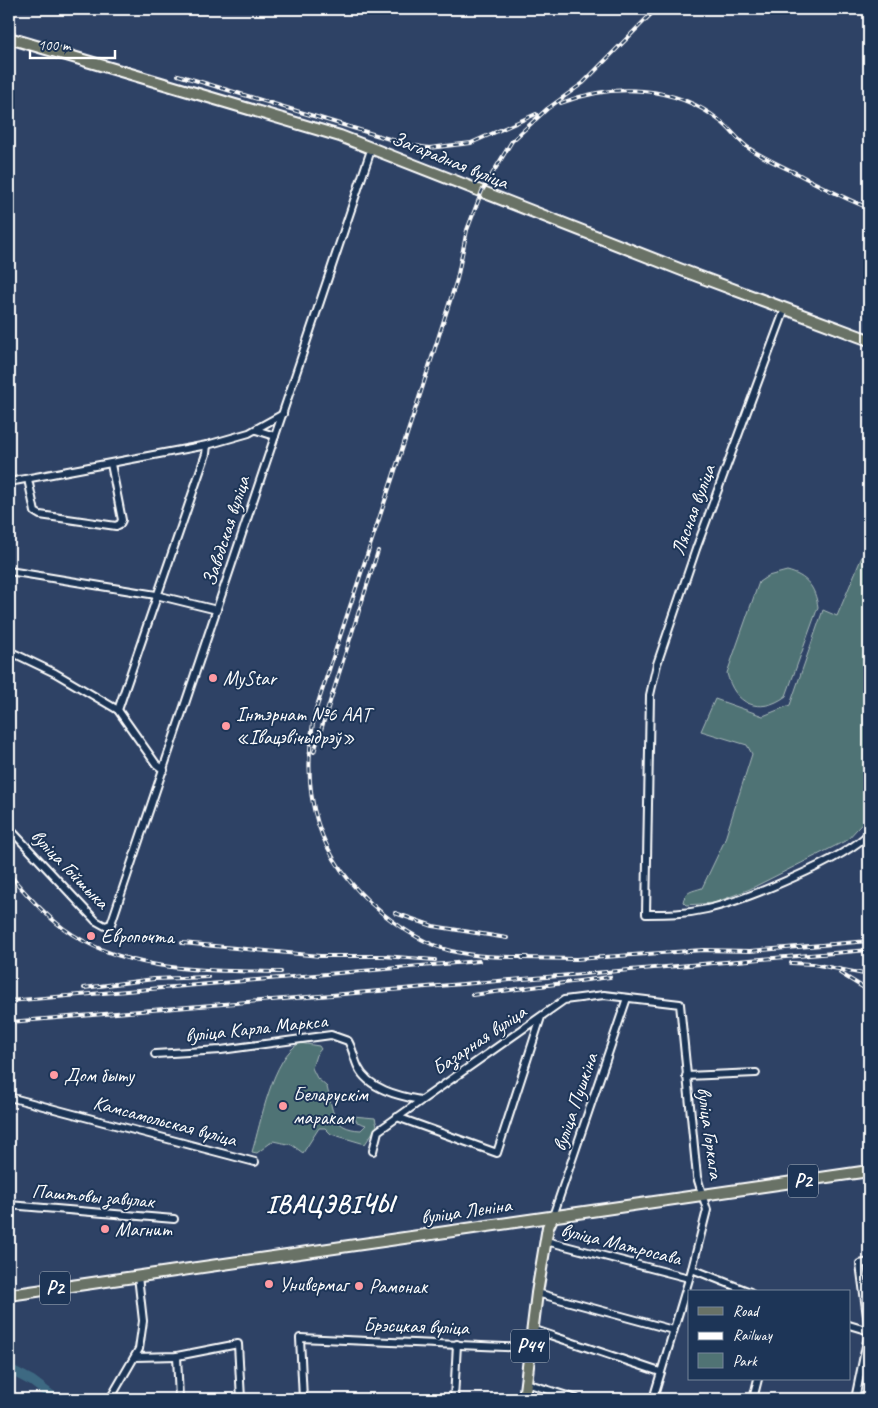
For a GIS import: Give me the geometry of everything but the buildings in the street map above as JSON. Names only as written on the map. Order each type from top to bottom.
[{"type":"main road","name":"Загарадная вуліца","points":[[9,38],[372,147],[556,221],[869,340]]},
{"type":"main road","name":"вуліца Леніна","points":[[9,1295],[869,1171]]},
{"type":"main road","name":"Р44","points":[[524,1399],[537,1293],[546,1241],[553,1216]]},
{"type":"street","name":"Заводская вуліца","points":[[111,924],[372,147]]},
{"type":"street","name":"Лясная вуліца","points":[[785,309],[696,549],[657,664],[650,695],[646,914],[676,915],[707,909],[745,897],[840,854],[869,833]]},
{"type":"street","points":[[9,482],[207,445],[256,430],[282,414]]},
{"type":"street","points":[[256,430],[275,436]]},
{"type":"street","points":[[118,710],[206,454],[207,445]]},
{"type":"street","points":[[28,479],[33,510],[40,515],[116,526],[122,520],[110,464]]},
{"type":"street","points":[[9,571],[156,595],[217,610]]},
{"type":"street","points":[[9,651],[55,673],[118,710],[156,764],[164,770]]},
{"type":"street","name":"вуліца Гойшыка","points":[[9,828],[96,922],[105,926],[111,924]]},
{"type":"street","name":"Базарная вуліца","points":[[373,1151],[378,1131],[564,1000],[604,995],[680,1004],[686,1076]]},
{"type":"street","name":"вуліца Пушкіна","points":[[553,1216],[627,998]]},
{"type":"street","points":[[396,1117],[498,1153],[541,1017]]},
{"type":"street","name":"вуліца Карла Маркса","points":[[155,1054],[222,1050],[331,1035],[348,1041],[358,1067],[372,1083],[405,1097],[420,1100]]},
{"type":"street","points":[[686,1076],[756,1073]]},
{"type":"street","name":"вуліца Горкага","points":[[653,1399],[692,1269],[706,1210],[697,1178],[686,1076]]},
{"type":"street","name":"Камсамольская вуліца","points":[[9,1097],[255,1162]]},
{"type":"street","name":"Паштовы завулак","points":[[9,1205],[174,1219]]},
{"type":"street","name":"вуліца Матросава","points":[[546,1241],[689,1278]]},
{"type":"street","points":[[855,1399],[869,1331],[860,1264],[869,1262]]},
{"type":"street","name":"вуліца Матросава","points":[[692,1269],[745,1290]]},
{"type":"street","points":[[110,1399],[139,1349],[143,1321],[138,1276]]},
{"type":"street","points":[[537,1293],[673,1330]]},
{"type":"street","points":[[850,1325],[869,1331]]},
{"type":"street","points":[[532,1329],[660,1372]]},
{"type":"street","name":"Брэсцкая вуліца","points":[[303,1399],[300,1338],[530,1348]]},
{"type":"street","points":[[135,1357],[176,1356],[238,1344],[241,1399]]},
{"type":"street","points":[[454,1399],[457,1344]]},
{"type":"street","points":[[176,1356],[179,1399]]},
{"type":"street","points":[[753,1399],[758,1380]]},
{"type":"street","points":[[526,1384],[577,1399]]},
{"type":"green space","points":[[869,540],[869,816],[847,840],[750,889],[714,903],[686,905],[683,902],[684,898],[690,892],[702,888],[724,842],[752,754],[747,745],[701,731],[715,699],[763,716],[790,705],[823,610],[837,616]]},
{"type":"green space","points":[[787,571],[800,576],[809,583],[815,594],[818,607],[786,696],[766,705],[757,706],[749,704],[735,692],[730,684],[727,673],[759,582],[768,576]]},
{"type":"green space","points":[[300,1043],[319,1046],[321,1049],[316,1055],[312,1068],[317,1078],[327,1087],[332,1110],[339,1122],[351,1129],[361,1130],[366,1125],[357,1122],[353,1116],[375,1118],[377,1126],[365,1144],[331,1134],[325,1128],[319,1128],[303,1153],[292,1145],[273,1141],[257,1153],[252,1152],[275,1076],[290,1051]]},
{"type":"waterway","points":[[9,1369],[32,1381],[56,1399]]},
{"type":"railway","points":[[527,957],[498,957],[470,954],[451,951],[432,944],[398,925],[360,892],[341,870],[328,847],[318,823],[312,797],[309,770],[315,712],[419,398],[457,279],[467,230],[482,191],[512,141],[547,109],[583,83],[656,9]]},
{"type":"railway","points":[[178,75],[409,145],[429,148],[471,143],[536,114]]},
{"type":"railway","points":[[561,103],[601,92],[622,90],[664,94],[684,100],[703,109],[720,121],[755,152],[869,208]]},
{"type":"railway","points":[[314,752],[378,551]]},
{"type":"railway","points":[[9,874],[34,902],[63,928],[87,943],[113,954],[140,962],[168,966],[225,971],[281,972]]},
{"type":"railway","points":[[395,913],[433,926],[507,938]]},
{"type":"railway","points":[[522,958],[576,959],[703,950],[750,951],[869,941]]},
{"type":"railway","points":[[182,943],[320,956],[383,956],[435,960]]},
{"type":"railway","points":[[9,1022],[869,950]]},
{"type":"railway","points":[[9,1001],[479,961]]},
{"type":"railway","points":[[791,963],[813,964],[869,975]]},
{"type":"railway","points":[[840,973],[869,991]]},
{"type":"railway","points":[[84,988],[154,979],[208,977]]},
{"type":"railway","points":[[472,995],[610,977]]},
{"type":"place","name":"MyStar","points":[[213,678]]},
{"type":"place","name":"Інтэрнат №6 ААТ «Івацэвічыдрэў»","points":[[226,726]]},
{"type":"place","name":"Европочта","points":[[91,936]]},
{"type":"place","name":"Дом быту","points":[[54,1075]]},
{"type":"place","name":"Беларускім маракам","points":[[283,1106]]},
{"type":"place","name":"Магнит","points":[[105,1229]]},
{"type":"place","name":"Универмаг","points":[[269,1284]]},
{"type":"place","name":"Рамонак","points":[[359,1286]]},
{"type":"district","name":"ІВАЦЭВІЧЫ","points":[[330,1204]]}]
